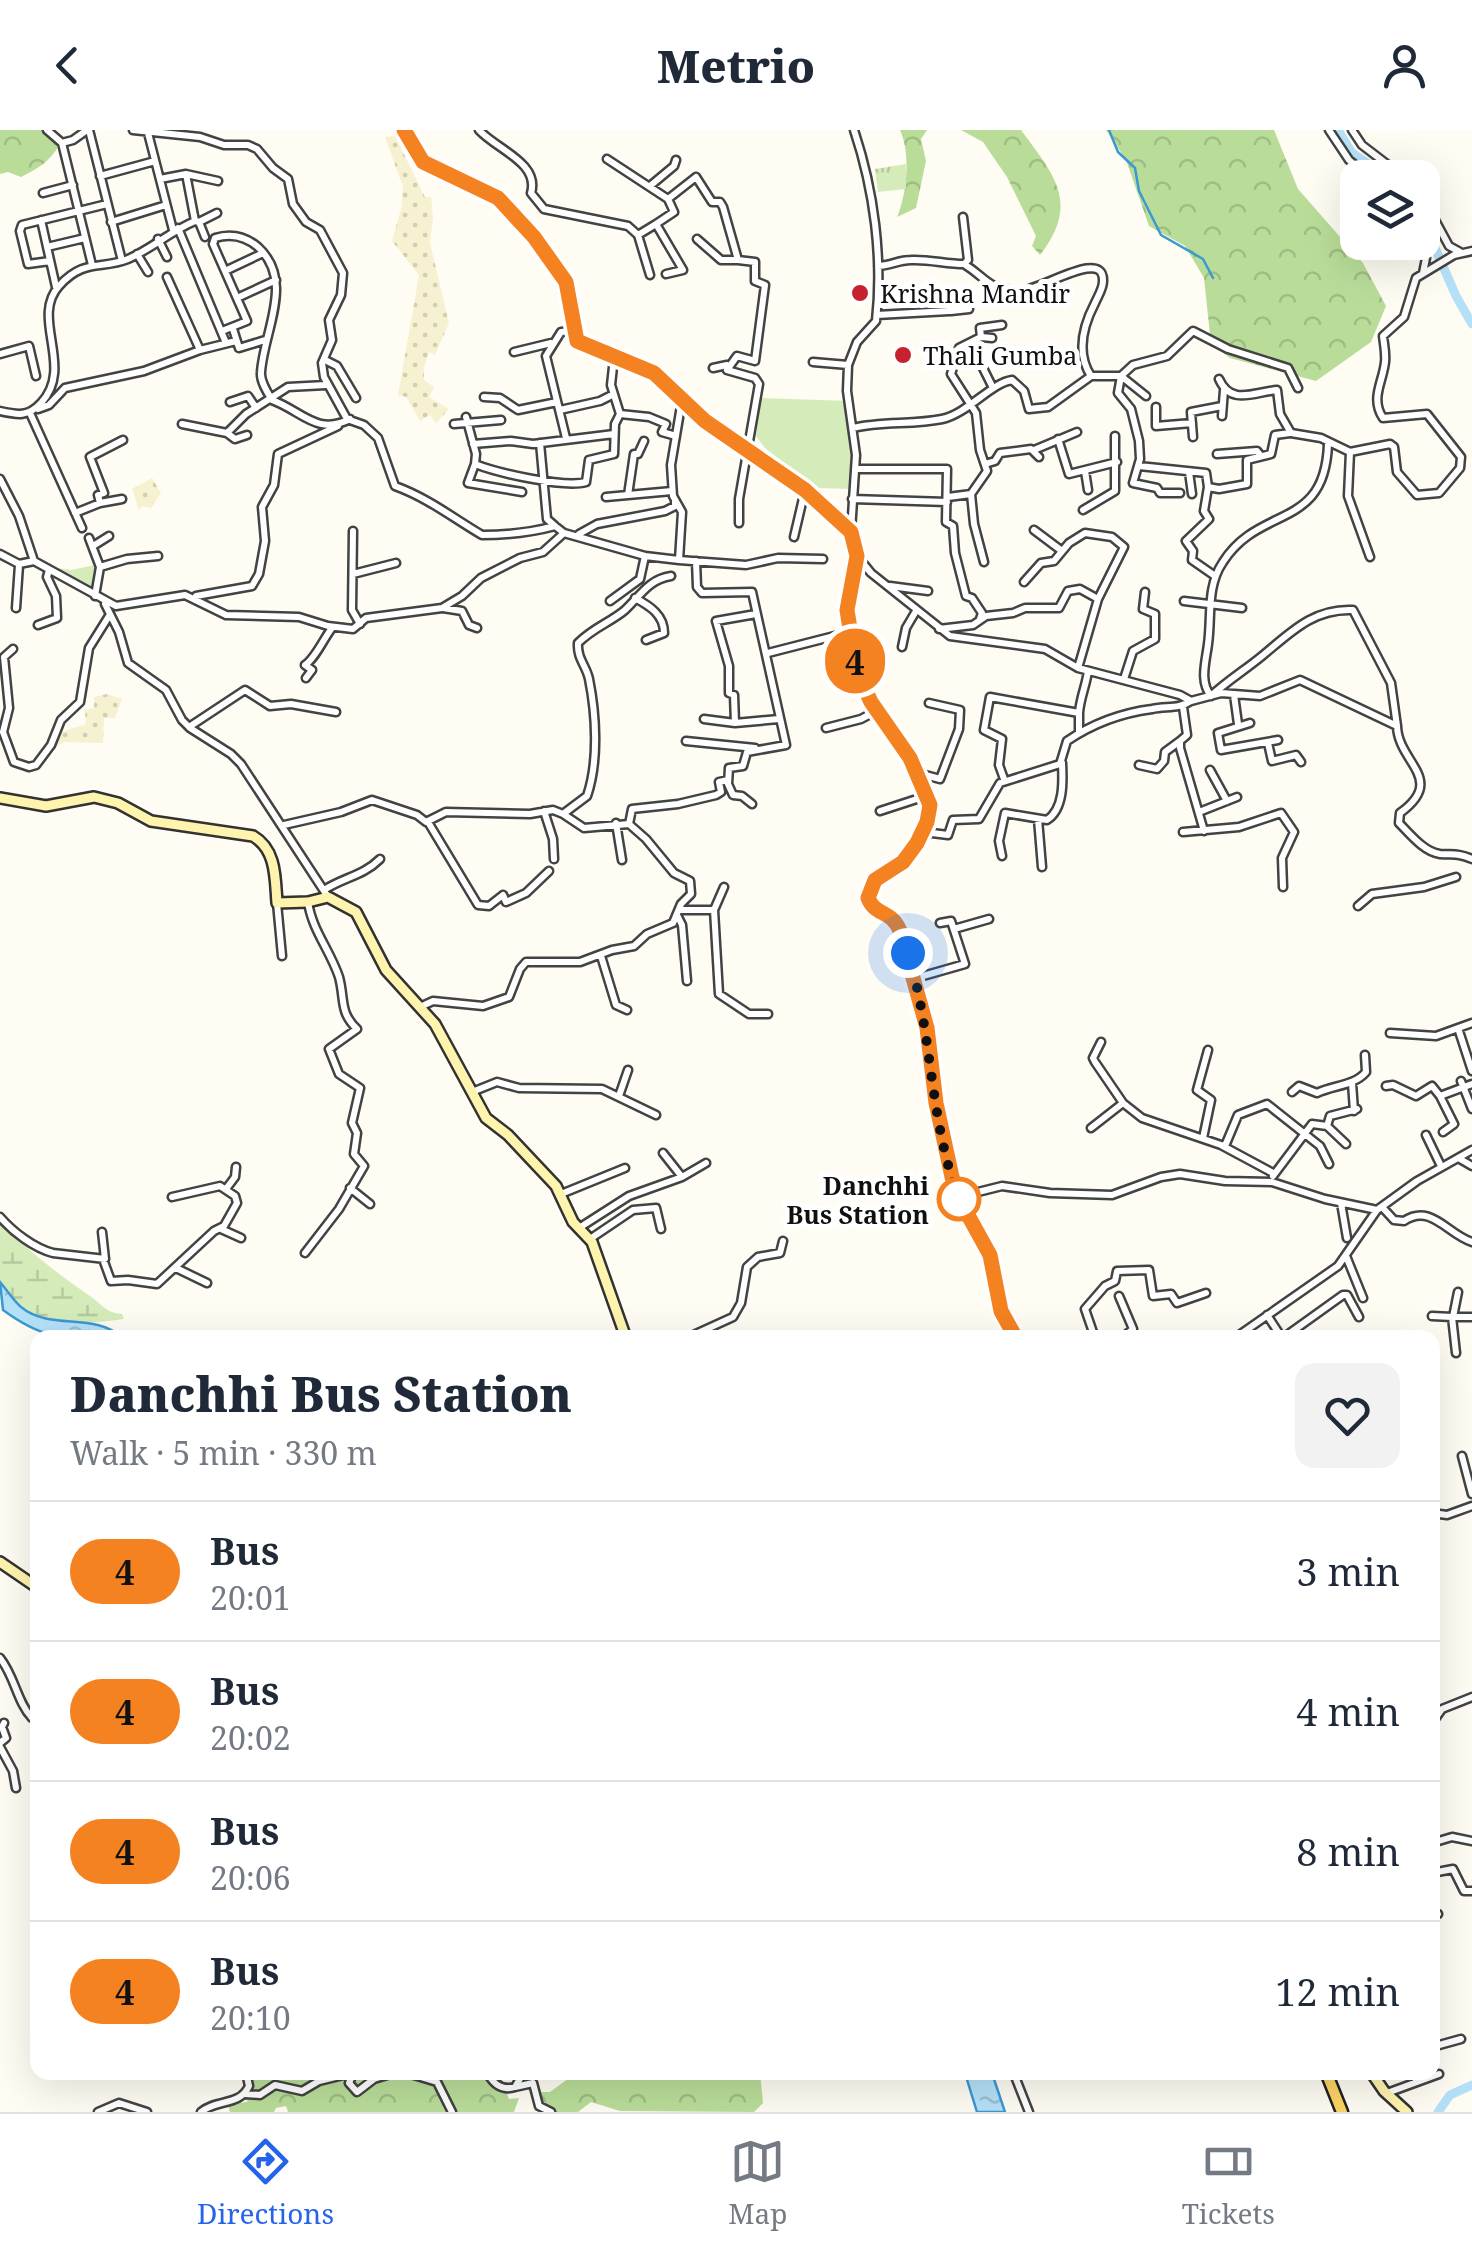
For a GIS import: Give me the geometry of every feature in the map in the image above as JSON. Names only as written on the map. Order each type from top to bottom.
[{"type":"main road","points":[[404,130],[423,162],[498,198],[534,237],[566,282],[573,331],[580,344],[654,373],[705,421],[805,490],[851,532],[857,556],[847,602],[860,681],[918,773],[929,814],[924,832],[903,862],[870,885],[868,898],[873,908],[894,918],[916,978],[943,1141],[958,1197],[990,1255],[1001,1311],[1012,1330]]},
{"type":"main road","points":[[1329,2080],[1342,2112]]},
{"type":"street","points":[[47,130],[62,143],[92,265]]},
{"type":"street","points":[[62,143],[88,130],[122,261]]},
{"type":"street","points":[[132,130],[201,134],[221,144],[237,142],[257,149],[288,178],[293,204],[306,222],[320,230],[343,273],[341,295],[330,315],[332,347],[322,363],[326,385],[347,419],[378,438],[396,486],[434,503],[446,516],[466,523],[478,534],[524,535],[555,526]]},
{"type":"street","points":[[478,130],[527,166],[534,184],[530,193],[544,209],[628,226],[638,235],[650,275]]},
{"type":"street","points":[[851,532],[856,469],[848,365],[856,342],[875,325],[878,266],[868,176],[854,130]]},
{"type":"street","points":[[1328,130],[1348,160]]},
{"type":"street","points":[[1352,130],[1362,145],[1382,160]]},
{"type":"street","points":[[153,132],[155,161],[166,205],[226,343]]},
{"type":"street","points":[[607,160],[668,199],[674,212],[638,235]]},
{"type":"street","points":[[650,186],[676,160]]},
{"type":"street","points":[[100,176],[155,161]]},
{"type":"street","points":[[160,179],[186,174],[218,182]]},
{"type":"street","points":[[186,174],[197,221],[205,237]]},
{"type":"street","points":[[668,199],[696,178],[712,202],[723,206],[738,260]]},
{"type":"street","points":[[43,192],[73,185]]},
{"type":"street","points":[[50,261],[29,265],[22,225],[107,204]]},
{"type":"street","points":[[111,222],[166,205]]},
{"type":"street","points":[[56,288],[78,270],[122,261],[175,229],[216,213]]},
{"type":"street","points":[[963,217],[968,252],[964,264]]},
{"type":"street","points":[[32,411],[48,396],[55,380],[49,310],[56,288],[41,220]]},
{"type":"street","points":[[656,224],[683,270],[666,274]]},
{"type":"street","points":[[1440,229],[1457,254]]},
{"type":"street","points":[[222,332],[247,321],[213,244],[215,238],[228,235],[245,239],[263,252],[277,280],[260,374],[272,400],[296,410],[316,425],[341,424]]},
{"type":"street","points":[[47,247],[86,238]]},
{"type":"street","points":[[158,239],[167,256]]},
{"type":"street","points":[[697,239],[721,260],[755,262],[755,281],[765,285],[754,361],[737,356],[728,364],[713,368]]},
{"type":"street","points":[[1208,487],[1247,484],[1247,460],[1272,453],[1275,435],[1291,432],[1321,438],[1350,452],[1390,444],[1394,447],[1397,472],[1417,495],[1438,492],[1460,468],[1461,457],[1427,414],[1384,418],[1377,404],[1385,364],[1383,336],[1404,317],[1411,286],[1423,274],[1457,254],[1472,251]]},
{"type":"street","points":[[224,271],[263,252]]},
{"type":"street","points":[[137,254],[148,272]]},
{"type":"street","points":[[878,266],[888,266],[894,260],[964,264],[986,284],[1022,292],[1042,287],[1081,267],[1095,268],[1102,274],[1103,282],[1088,319],[1081,353],[1091,376]]},
{"type":"street","points":[[1423,274],[1426,260]]},
{"type":"street","points":[[168,277],[200,350]]},
{"type":"street","points":[[237,298],[277,280]]},
{"type":"street","points":[[877,315],[969,309]]},
{"type":"street","points":[[981,337],[980,328],[1002,325]]},
{"type":"street","points":[[233,329],[239,348],[266,340]]},
{"type":"street","points":[[566,438],[546,356],[561,332],[573,331]]},
{"type":"street","points":[[1180,494],[1160,493],[1157,488],[1134,484],[1139,441],[1131,410],[1118,393],[1121,376],[1133,365],[1167,356],[1193,331],[1228,349],[1288,368],[1298,388]]},
{"type":"street","points":[[852,499],[947,500],[971,494],[984,480],[987,471],[979,424],[954,382],[951,366],[958,348],[981,337],[992,338]]},
{"type":"street","points":[[0,411],[20,416],[50,405],[64,388],[144,370],[236,341]]},
{"type":"street","points":[[514,352],[552,343]]},
{"type":"street","points":[[0,354],[30,346],[36,376]]},
{"type":"street","points":[[614,358],[611,386],[620,414]]},
{"type":"street","points":[[978,358],[994,388]]},
{"type":"street","points":[[324,360],[337,366],[356,398]]},
{"type":"street","points":[[813,362],[848,365]]},
{"type":"street","points":[[728,364],[727,370],[755,378],[759,384],[739,499],[739,523]]},
{"type":"street","points":[[853,428],[942,419],[1004,381],[1017,381],[1028,408],[1043,409],[1091,376],[1121,376],[1146,396]]},
{"type":"street","points":[[1219,379],[1224,390],[1222,416]]},
{"type":"street","points":[[227,432],[288,387],[326,385]]},
{"type":"street","points":[[1224,390],[1236,396],[1277,390],[1280,414],[1291,432]]},
{"type":"street","points":[[484,397],[500,398],[518,410],[600,401],[612,395]]},
{"type":"street","points":[[230,402],[248,396],[256,408]]},
{"type":"street","points":[[679,560],[682,512],[672,491],[670,465],[682,400]]},
{"type":"street","points":[[1193,438],[1191,412],[1222,406]]},
{"type":"street","points":[[1156,407],[1156,426],[1192,423]]},
{"type":"street","points":[[32,411],[82,528]]},
{"type":"street","points":[[475,464],[544,482],[586,482],[588,460],[614,454],[615,421],[620,414]]},
{"type":"street","points":[[620,414],[649,417],[666,424],[662,432],[676,436]]},
{"type":"street","points":[[0,554],[19,564],[34,562],[105,603],[125,606],[252,586],[259,574],[265,541],[262,508],[274,485],[278,454],[352,419]]},
{"type":"street","points":[[466,419],[475,464],[468,483],[522,492]]},
{"type":"street","points":[[454,424],[466,419],[501,420]]},
{"type":"street","points":[[182,424],[227,432],[235,439],[248,435]]},
{"type":"street","points":[[984,464],[994,461],[1000,453],[1037,453],[1077,432]]},
{"type":"street","points":[[473,444],[540,443],[614,434]]},
{"type":"street","points":[[1082,510],[1115,490],[1115,436]]},
{"type":"street","points":[[1058,439],[1069,474],[1117,462]]},
{"type":"street","points":[[100,503],[98,494],[104,493],[90,456],[123,440]]},
{"type":"street","points":[[628,495],[634,454],[638,454],[644,441]]},
{"type":"street","points":[[540,443],[548,519],[564,532],[646,556],[679,560],[746,565],[778,558],[823,559]]},
{"type":"street","points":[[1210,696],[1204,683],[1210,602],[1216,576],[1244,535],[1301,510],[1316,492],[1327,465],[1328,444]]},
{"type":"street","points":[[1217,454],[1257,451],[1261,456]]},
{"type":"street","points":[[1350,452],[1348,496],[1370,557]]},
{"type":"street","points":[[1138,466],[1204,471],[1208,487],[1204,511],[1209,519],[1186,541],[1193,551],[1192,560],[1216,576]]},
{"type":"street","points":[[856,469],[947,469],[946,524],[954,526],[963,589],[982,613],[973,626],[938,629]]},
{"type":"street","points":[[1085,471],[1088,490]]},
{"type":"street","points":[[1189,472],[1192,494]]},
{"type":"street","points":[[0,479],[19,516],[34,562]]},
{"type":"street","points":[[794,537],[805,490]]},
{"type":"street","points":[[606,498],[672,491]]},
{"type":"street","points":[[971,494],[984,562]]},
{"type":"street","points":[[75,513],[122,499]]},
{"type":"street","points":[[578,534],[598,524],[665,512],[676,502]]},
{"type":"street","points":[[352,530],[352,610],[360,624]]},
{"type":"street","points":[[1034,530],[1062,551]]},
{"type":"street","points":[[442,608],[480,578],[520,558],[543,552],[564,532]]},
{"type":"street","points":[[1024,582],[1041,563],[1054,561],[1079,537],[1094,532],[1112,536],[1123,544],[1098,599],[1078,668]]},
{"type":"street","points":[[95,596],[100,567],[91,542],[109,536]]},
{"type":"street","points":[[100,567],[108,562],[158,556]]},
{"type":"street","points":[[610,601],[640,579],[646,556]]},
{"type":"street","points":[[857,556],[916,612],[950,636],[1045,649],[1078,668],[1192,701]]},
{"type":"street","points":[[696,561],[699,591],[752,592],[768,653],[786,745],[747,752],[744,766],[728,768],[734,795],[752,804]]},
{"type":"street","points":[[16,608],[19,564]]},
{"type":"street","points":[[353,574],[396,564]]},
{"type":"street","points":[[38,624],[57,618],[49,570]]},
{"type":"street","points":[[563,814],[584,800],[594,765],[589,678],[576,648],[589,632],[623,612],[660,578],[671,576]]},
{"type":"street","points":[[888,586],[928,591]]},
{"type":"street","points":[[980,619],[1025,608],[1059,608],[1071,589],[1088,591],[1098,599]]},
{"type":"street","points":[[1124,679],[1133,651],[1155,639],[1155,614],[1143,610],[1145,592]]},
{"type":"street","points":[[195,596],[226,615],[299,616],[353,629],[366,618],[442,608],[462,611],[469,625],[477,628]]},
{"type":"street","points":[[635,598],[654,610],[664,628],[664,633],[646,640]]},
{"type":"street","points":[[1184,601],[1242,608]]},
{"type":"street","points":[[105,603],[128,664],[166,690],[189,727],[231,754],[284,826],[326,894],[356,912],[386,970],[435,1024],[486,1118],[508,1135],[562,1194],[578,1228],[590,1238],[623,1330]]},
{"type":"street","points":[[1210,696],[1304,621],[1316,615],[1353,610],[1392,683],[1399,742],[1420,783],[1417,797],[1400,813],[1398,822],[1428,849],[1440,854],[1455,852],[1472,859]]},
{"type":"street","points":[[902,647],[906,628],[916,612]]},
{"type":"street","points":[[735,723],[729,666],[716,622],[756,614]]},
{"type":"street","points":[[13,649],[2,654],[9,708],[2,732],[14,762],[29,767],[36,765],[51,745],[61,720],[80,702],[89,648],[109,616]]},
{"type":"street","points":[[306,678],[312,670],[305,664],[311,661],[332,627]]},
{"type":"street","points":[[768,653],[852,632]]},
{"type":"street","points":[[1079,733],[1080,696],[1088,671]]},
{"type":"street","points":[[1002,856],[999,841],[1003,814],[1051,820],[1059,805],[1064,744],[1098,722],[1146,709],[1182,707],[1210,696],[1260,696],[1295,681],[1305,681],[1398,726]]},
{"type":"street","points":[[189,727],[245,690],[270,706],[291,704],[336,712]]},
{"type":"street","points":[[1234,695],[1238,724]]},
{"type":"street","points":[[1005,779],[999,765],[1002,739],[984,730],[990,697],[1079,713]]},
{"type":"street","points":[[918,773],[940,778],[959,730],[960,710],[929,704]]},
{"type":"street","points":[[1139,766],[1156,768],[1164,761],[1166,752],[1187,734],[1182,707]]},
{"type":"street","points":[[826,728],[861,720],[877,710]]},
{"type":"street","points":[[704,719],[735,723],[779,718]]},
{"type":"street","points":[[1250,723],[1217,734],[1222,750],[1278,740]]},
{"type":"street","points":[[686,741],[766,748]]},
{"type":"street","points":[[1180,741],[1204,830]]},
{"type":"street","points":[[1268,742],[1272,762],[1296,754],[1300,762]]},
{"type":"street","points":[[924,832],[948,836],[954,820],[979,819],[1005,779],[1036,773],[1062,761]]},
{"type":"street","points":[[1210,770],[1227,801]]},
{"type":"street","points":[[629,824],[632,809],[716,795],[721,792],[719,782],[728,780]]},
{"type":"street","points":[[880,811],[927,795]]},
{"type":"street","points":[[0,798],[46,806],[94,797],[118,803],[151,820],[253,836],[262,842],[272,862],[282,956]]},
{"type":"street","points":[[1199,812],[1237,797]]},
{"type":"street","points":[[284,826],[372,800],[428,822],[478,905],[489,906],[503,895],[507,901],[526,893],[550,870]]},
{"type":"street","points":[[544,811],[554,839],[554,859]]},
{"type":"street","points":[[420,1007],[432,1001],[484,1006],[509,997],[526,962],[580,962],[634,946],[647,934],[668,928],[691,894],[690,881],[674,874],[629,824],[584,828],[563,814],[544,811],[446,812],[428,822]]},
{"type":"street","points":[[1183,832],[1240,826],[1282,812],[1294,830],[1282,858],[1283,887]]},
{"type":"street","points":[[1038,818],[1042,868]]},
{"type":"street","points":[[616,823],[622,860]]},
{"type":"street","points":[[277,904],[308,902],[326,894],[344,878],[365,873],[380,859]]},
{"type":"street","points":[[1358,906],[1372,894],[1424,887],[1456,877]]},
{"type":"street","points":[[724,888],[714,910],[719,994],[749,1014],[768,1014]]},
{"type":"street","points":[[305,1252],[336,1214],[364,1166],[354,1154],[356,1132],[352,1123],[360,1090],[340,1074],[329,1048],[356,1029],[345,1017],[338,973],[316,932],[308,902]]},
{"type":"street","points":[[678,913],[714,910]]},
{"type":"street","points":[[678,913],[687,981]]},
{"type":"street","points":[[954,929],[989,918]]},
{"type":"street","points":[[916,978],[964,964],[950,920],[940,923]]},
{"type":"street","points":[[600,956],[616,1005],[627,1010]]},
{"type":"street","points":[[1390,1033],[1436,1036],[1472,1023]]},
{"type":"street","points":[[1458,1028],[1472,1071]]},
{"type":"street","points":[[1101,1042],[1093,1058],[1124,1103],[1151,1122],[1224,1146],[1272,1177],[1341,1203],[1380,1209],[1394,1220],[1404,1221],[1423,1214],[1472,1242]]},
{"type":"street","points":[[1203,1138],[1211,1100],[1197,1090],[1208,1050]]},
{"type":"street","points":[[1292,1092],[1299,1086],[1317,1092],[1352,1083],[1366,1072],[1365,1055]]},
{"type":"street","points":[[619,1096],[628,1070]]},
{"type":"street","points":[[472,1092],[497,1082],[519,1088],[602,1089],[656,1115]]},
{"type":"street","points":[[1327,1126],[1330,1116],[1356,1109],[1352,1083]]},
{"type":"street","points":[[1386,1086],[1393,1084],[1416,1096],[1432,1086],[1454,1124],[1442,1132]]},
{"type":"street","points":[[1440,1096],[1462,1084],[1472,1084]]},
{"type":"street","points":[[1462,1084],[1472,1109]]},
{"type":"street","points":[[1091,1128],[1124,1103]]},
{"type":"street","points":[[1224,1146],[1238,1115],[1267,1104],[1320,1146],[1329,1164]]},
{"type":"street","points":[[958,1197],[1002,1186],[1050,1193],[1112,1195],[1180,1174],[1225,1181],[1272,1177],[1313,1124],[1327,1126],[1346,1144]]},
{"type":"street","points":[[1426,1135],[1442,1166]]},
{"type":"street","points":[[1246,1330],[1338,1266],[1380,1209],[1472,1150]]},
{"type":"street","points":[[664,1154],[682,1177]]},
{"type":"street","points":[[1460,1158],[1472,1166]]},
{"type":"street","points":[[578,1228],[629,1196],[682,1177],[706,1163]]},
{"type":"street","points":[[226,1188],[236,1167]]},
{"type":"street","points":[[562,1194],[625,1168]]},
{"type":"street","points":[[103,1259],[114,1282],[157,1284],[210,1234],[221,1229],[237,1203],[235,1196],[220,1186],[172,1197]]},
{"type":"street","points":[[350,1188],[370,1204]]},
{"type":"street","points":[[1341,1203],[1347,1238]]},
{"type":"street","points":[[590,1238],[636,1210],[656,1208],[661,1229]]},
{"type":"street","points":[[0,1217],[45,1251],[103,1259]]},
{"type":"street","points":[[221,1229],[241,1238]]},
{"type":"street","points":[[102,1232],[106,1257],[103,1259]]},
{"type":"street","points":[[705,1330],[733,1317],[741,1303],[746,1267],[758,1257],[780,1253],[783,1241]]},
{"type":"street","points":[[1346,1256],[1363,1298]]},
{"type":"street","points":[[176,1268],[207,1282]]},
{"type":"street","points":[[1091,1330],[1084,1309],[1115,1281],[1116,1271],[1149,1270],[1150,1288],[1156,1298],[1170,1294],[1177,1303],[1206,1293]]},
{"type":"street","points":[[1456,1352],[1452,1317],[1458,1292]]},
{"type":"street","points":[[1294,1330],[1345,1295],[1359,1316]]},
{"type":"street","points":[[1118,1296],[1133,1330]]},
{"type":"street","points":[[1267,1315],[1277,1330]]},
{"type":"street","points":[[1432,1316],[1472,1317]]},
{"type":"street","points":[[1462,1456],[1472,1494]]},
{"type":"street","points":[[1440,1514],[1472,1506]]},
{"type":"street","points":[[0,1562],[30,1583]]},
{"type":"street","points":[[0,1658],[14,1676],[25,1711],[30,1715]]},
{"type":"street","points":[[1440,1712],[1472,1696]]},
{"type":"street","points":[[4,1723],[6,1738],[0,1745],[16,1788]]},
{"type":"street","points":[[1440,1841],[1452,1837],[1472,1841]]},
{"type":"street","points":[[1440,1871],[1453,1869],[1464,1891],[1472,1891]]},
{"type":"street","points":[[1440,2044],[1461,2040]]},
{"type":"street","points":[[200,2112],[216,2102],[238,2100],[246,2094],[248,2080]]},
{"type":"street","points":[[246,2094],[260,2095],[275,2085],[302,2091],[325,2080]]},
{"type":"street","points":[[351,2080],[357,2092],[373,2080]]},
{"type":"street","points":[[430,2080],[437,2082],[452,2112]]},
{"type":"street","points":[[493,2080],[508,2090],[533,2083],[539,2106],[552,2112]]},
{"type":"street","points":[[515,2087],[519,2080]]},
{"type":"street","points":[[1016,2080],[1029,2112]]},
{"type":"street","points":[[1376,2080],[1406,2112]]},
{"type":"street","points":[[1386,2094],[1422,2080]]},
{"type":"street","points":[[98,2112],[119,2103],[147,2112]]},
{"type":"shaded area","points":[[395,136],[425,197],[431,197],[430,243],[449,323],[435,355],[429,352],[424,368],[424,380],[434,387],[429,397],[449,409],[436,423],[430,415],[420,421],[406,397],[398,395],[419,275],[392,241],[403,187],[385,137]]},
{"type":"shaded area","points":[[152,478],[161,493],[151,508],[143,506],[139,510],[132,489]]},
{"type":"shaded area","points":[[107,694],[122,699],[115,718],[104,718],[103,743],[65,742],[56,746],[61,732],[86,724],[85,711],[94,707],[94,697]]},
{"type":"green space","points":[[0,130],[44,130],[59,145],[43,164],[21,177],[8,172],[0,174]]},
{"type":"green space","points":[[900,130],[927,130],[921,139],[926,161],[916,208],[897,217],[906,174],[906,150]]},
{"type":"green space","points":[[961,130],[1021,130],[1044,162],[1061,205],[1052,237],[1040,255],[1032,246],[1036,236],[1007,177],[983,142]]},
{"type":"green space","points":[[1106,130],[1274,130],[1298,189],[1340,237],[1340,260],[1360,260],[1386,306],[1371,342],[1316,381],[1230,358],[1211,344],[1204,278],[1185,246],[1149,226],[1126,160]]},
{"type":"green space","points":[[906,164],[906,189],[878,192],[875,169]]},
{"type":"green space","points":[[760,398],[849,401],[852,489],[815,488],[765,448],[756,436]]},
{"type":"green space","points":[[95,565],[96,586],[92,588],[50,567],[71,570]]},
{"type":"green space","points":[[0,1220],[43,1261],[124,1319],[57,1322],[21,1307],[0,1282]]},
{"type":"green space","points":[[252,2080],[502,2080],[509,2099],[519,2098],[514,2112],[288,2112],[286,2106],[274,2112],[230,2112],[228,2105],[247,2102]]},
{"type":"green space","points":[[566,2080],[761,2080],[763,2103],[754,2112],[620,2111],[591,2102],[578,2112],[555,2112],[540,2105],[538,2092],[550,2092]]},
{"type":"water","points":[[0,1282],[18,1304],[33,1314],[110,1330],[38,1330],[3,1310]]},
{"type":"water","points":[[967,2080],[994,2080],[1005,2112],[977,2112]]},
{"type":"waterway","points":[[1109,130],[1118,152],[1135,168],[1139,191],[1161,235],[1203,259],[1213,278]]},
{"type":"waterway","points":[[1338,130],[1352,153],[1363,160]]},
{"type":"waterway","points":[[1440,259],[1472,324]]},
{"type":"waterway","points":[[1438,2112],[1450,2095],[1472,2085]]},
{"type":"bus line","name":"4","points":[[404,130],[423,162],[498,198],[534,237],[566,282],[573,331],[580,344],[654,373],[705,421],[805,490],[851,532],[857,556],[847,610],[857,672],[864,691],[910,758],[930,805],[924,832],[917,843],[903,862],[870,885],[868,898],[873,908],[894,918],[916,978],[952,1177],[958,1197],[990,1255],[1001,1311],[1012,1330]]},
{"type":"place","name":"Krishna Mandir","points":[[860,293]]},
{"type":"place","name":"Thali Gumba","points":[[903,355]]},
{"type":"place","name":"Danchhi Bus Station","points":[[959,1199]]},
{"type":"route","points":[[908,953],[927,1028],[946,1154],[959,1199]]}]
